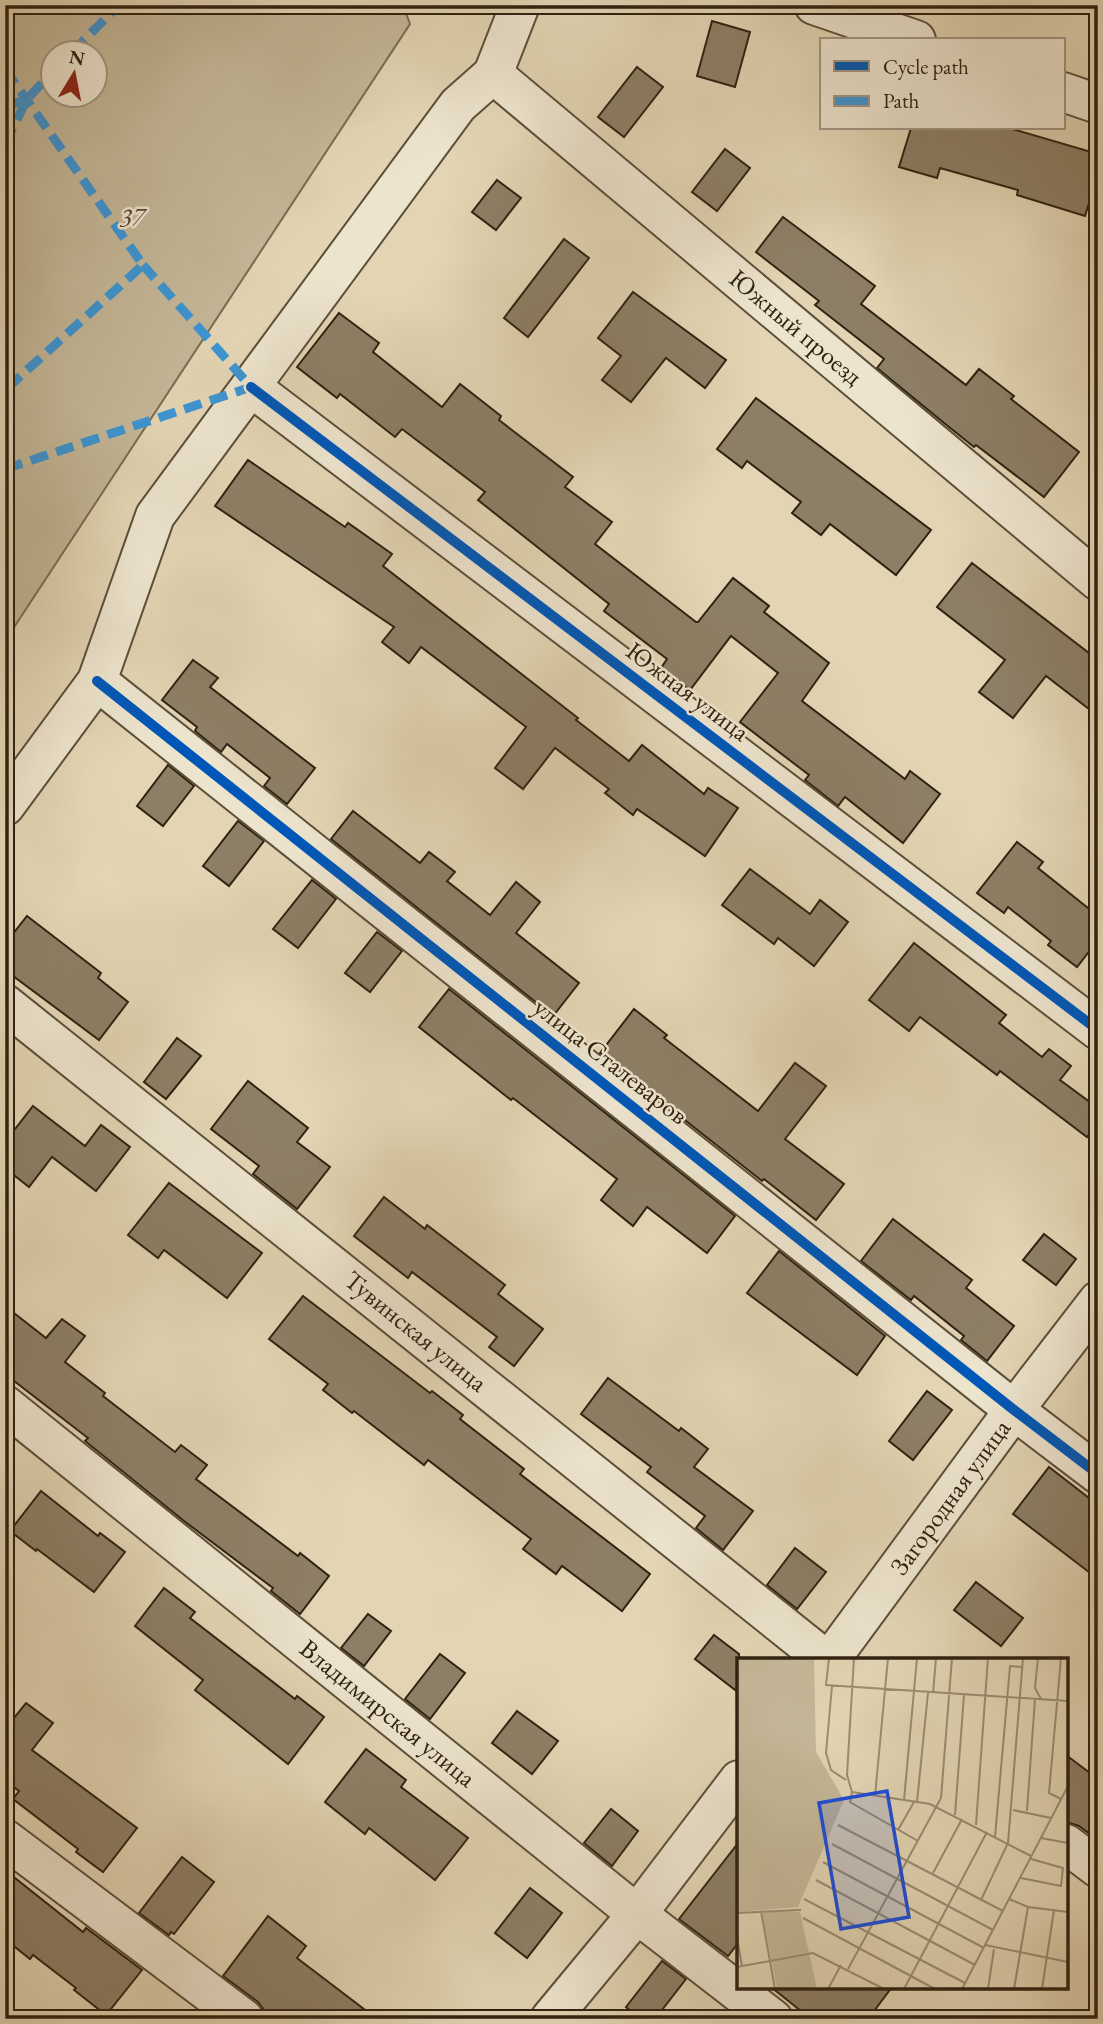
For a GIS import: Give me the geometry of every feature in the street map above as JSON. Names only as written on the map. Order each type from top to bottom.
[{"type":"street","points":[[5,806],[97,681],[155,516],[458,105],[494,74],[520,5]]},
{"type":"street","points":[[814,5],[910,27]]},
{"type":"street","name":"Южный проезд","points":[[494,74],[1098,581]]},
{"type":"street","points":[[1064,92],[1098,104]]},
{"type":"street","name":"Южная улица","points":[[251,387],[1098,1030]]},
{"type":"street","name":"улица Сталеваров","points":[[97,681],[1098,1474]]},
{"type":"street","name":"Тувинская улица","points":[[5,1004],[825,1658]]},
{"type":"street","name":"Загородная улица","points":[[829,1658],[1098,1301]]},
{"type":"street","name":"Владимирская улица","points":[[5,1405],[637,1914],[773,2019]]},
{"type":"street","points":[[550,2019],[637,1914],[737,1783]]},
{"type":"street","points":[[5,1839],[244,2019]]},
{"type":"street","points":[[1068,1846],[1098,1868]]},
{"type":"green space","name":"37","points":[[5,5],[403,5],[410,24],[5,641]]},
{"type":"building","points":[[712,21],[750,32],[735,87],[697,76]]},
{"type":"building","points":[[637,67],[663,87],[624,137],[598,117]]},
{"type":"building","points":[[910,130],[1016,130],[1098,154],[1098,174],[1085,216],[1017,195],[1018,190],[940,168],[937,178],[899,167]]},
{"type":"building","points":[[725,149],[750,168],[717,211],[692,192]]},
{"type":"building","points":[[497,180],[521,198],[496,230],[472,212]]},
{"type":"building","points":[[783,217],[875,286],[861,304],[966,385],[979,369],[1014,396],[1011,399],[1079,452],[1044,497],[976,445],[974,447],[877,368],[884,359],[815,305],[819,301],[756,252]]},
{"type":"building","points":[[564,239],[589,258],[528,337],[504,318]]},
{"type":"building","points":[[633,292],[726,360],[705,388],[666,358],[631,402],[602,380],[621,356],[598,338]]},
{"type":"building","points":[[339,313],[379,343],[373,352],[442,407],[460,384],[501,416],[499,420],[573,477],[565,487],[612,522],[595,544],[696,622],[733,578],[769,606],[764,612],[829,663],[802,701],[905,779],[910,771],[940,794],[903,843],[845,797],[838,806],[805,780],[809,775],[740,722],[778,673],[731,636],[690,690],[661,668],[667,659],[604,611],[609,604],[478,500],[485,492],[402,429],[395,437],[340,394],[337,398],[297,367]]},
{"type":"building","points":[[756,398],[931,530],[896,575],[830,524],[821,535],[792,513],[801,502],[747,461],[742,468],[717,449]]},
{"type":"building","points":[[248,460],[345,527],[348,523],[392,554],[383,566],[629,761],[642,745],[704,794],[708,788],[738,808],[705,856],[637,809],[633,815],[605,793],[609,789],[555,748],[523,789],[495,768],[526,727],[421,647],[409,663],[382,642],[394,627],[215,506]]},
{"type":"building","points":[[972,563],[1098,660],[1098,716],[1046,676],[1013,718],[979,692],[1005,660],[937,607]]},
{"type":"building","points":[[193,660],[218,678],[210,687],[315,768],[287,804],[264,786],[270,778],[227,744],[221,752],[195,731],[197,727],[162,700]]},
{"type":"building","points":[[168,765],[194,786],[163,826],[137,806]]},
{"type":"building","points":[[353,811],[420,863],[429,852],[455,872],[447,881],[490,915],[516,882],[540,902],[516,933],[579,983],[553,1016],[331,839]]},
{"type":"building","points":[[238,821],[264,841],[229,886],[203,866]]},
{"type":"building","points":[[1017,842],[1043,862],[1038,868],[1098,916],[1098,940],[1077,967],[1048,945],[1051,941],[1008,907],[1004,913],[977,893]]},
{"type":"building","points":[[750,869],[810,914],[820,900],[848,922],[814,966],[778,938],[774,944],[722,905]]},
{"type":"building","points":[[312,880],[336,899],[298,948],[273,929]]},
{"type":"building","points":[[27,916],[101,973],[98,978],[128,1002],[99,1040],[5,970],[5,944]]},
{"type":"building","points":[[377,932],[402,951],[370,992],[345,973]]},
{"type":"building","points":[[914,943],[1006,1015],[999,1023],[1042,1057],[1049,1049],[1071,1066],[1060,1080],[1098,1108],[1098,1123],[1087,1137],[1000,1071],[997,1075],[920,1017],[909,1031],[869,1000]]},
{"type":"building","points":[[449,989],[735,1216],[707,1253],[647,1207],[633,1226],[601,1200],[617,1179],[419,1027]]},
{"type":"building","points":[[634,1009],[667,1035],[664,1038],[758,1111],[795,1063],[826,1086],[785,1139],[844,1184],[816,1220],[764,1179],[762,1181],[600,1053]]},
{"type":"building","points":[[177,1038],[201,1056],[166,1099],[144,1082]]},
{"type":"building","points":[[248,1081],[308,1128],[297,1142],[330,1167],[297,1209],[253,1174],[259,1166],[211,1129]]},
{"type":"building","points":[[33,1106],[85,1146],[101,1125],[130,1147],[96,1191],[52,1157],[29,1187],[5,1168],[5,1142]]},
{"type":"building","points":[[169,1183],[262,1253],[227,1298],[164,1250],[158,1258],[128,1235]]},
{"type":"building","points":[[384,1197],[425,1229],[427,1225],[505,1285],[498,1294],[543,1329],[514,1366],[489,1347],[497,1337],[412,1272],[408,1278],[354,1236]]},
{"type":"building","points":[[893,1219],[972,1280],[966,1288],[1014,1326],[987,1361],[961,1340],[964,1336],[914,1296],[911,1300],[861,1261]]},
{"type":"building","points":[[1044,1234],[1076,1259],[1056,1285],[1023,1260]]},
{"type":"building","points":[[779,1251],[885,1336],[857,1375],[747,1293]]},
{"type":"building","points":[[303,1296],[463,1415],[460,1419],[524,1469],[520,1474],[650,1574],[622,1611],[562,1566],[556,1574],[523,1549],[531,1539],[428,1460],[424,1465],[354,1411],[352,1413],[323,1390],[328,1384],[269,1339]]},
{"type":"building","points":[[5,1306],[46,1338],[62,1319],[85,1336],[65,1362],[105,1393],[103,1396],[175,1452],[181,1445],[207,1465],[196,1479],[298,1556],[300,1553],[329,1576],[300,1614],[271,1591],[273,1588],[184,1521],[85,1441],[88,1438],[5,1374]]},
{"type":"building","points":[[608,1378],[679,1431],[681,1428],[708,1449],[694,1467],[753,1511],[723,1550],[696,1528],[705,1516],[647,1472],[651,1467],[581,1414]]},
{"type":"building","points":[[927,1391],[952,1410],[913,1460],[889,1441]]},
{"type":"building","points":[[1049,1467],[1098,1505],[1098,1579],[1013,1514]]},
{"type":"building","points":[[41,1491],[98,1536],[100,1533],[125,1552],[94,1592],[10,1531]]},
{"type":"building","points":[[795,1548],[826,1572],[797,1609],[767,1585]]},
{"type":"building","points":[[976,1582],[1023,1618],[1001,1646],[954,1610]]},
{"type":"building","points":[[164,1588],[195,1612],[190,1618],[295,1699],[297,1696],[324,1717],[288,1764],[195,1690],[203,1680],[135,1626]]},
{"type":"building","points":[[368,1614],[391,1631],[364,1666],[341,1648]]},
{"type":"building","points":[[714,1635],[739,1654],[737,1691],[695,1659]]},
{"type":"building","points":[[440,1654],[465,1673],[430,1719],[405,1699]]},
{"type":"building","points":[[26,1703],[53,1723],[32,1750],[137,1828],[103,1872],[76,1852],[78,1849],[13,1799],[19,1791],[7,1782],[5,1784],[5,1729]]},
{"type":"building","points":[[517,1711],[558,1741],[532,1774],[492,1743]]},
{"type":"building","points":[[366,1749],[406,1780],[401,1787],[468,1838],[435,1880],[369,1828],[365,1834],[325,1802]]},
{"type":"building","points":[[1068,1756],[1098,1779],[1098,1840],[1079,1826],[1068,1823]]},
{"type":"building","points":[[611,1809],[638,1831],[612,1866],[584,1843]]},
{"type":"building","points":[[737,1845],[737,1945],[728,1956],[679,1919]]},
{"type":"building","points":[[182,1857],[214,1882],[174,1934],[171,1932],[169,1935],[139,1913]]},
{"type":"building","points":[[5,1870],[83,1932],[86,1928],[142,1970],[106,2015],[33,1955],[30,1959],[5,1939]]},
{"type":"building","points":[[530,1888],[562,1913],[527,1958],[495,1933]]},
{"type":"building","points":[[268,1916],[306,1946],[297,1958],[377,2019],[265,2019],[264,2010],[258,2002],[223,1976]]},
{"type":"building","points":[[662,1961],[686,1979],[655,2019],[641,2019],[626,2007]]},
{"type":"building","points":[[774,1989],[890,1989],[868,2019],[811,2019]]},
{"type":"marked path","points":[[86,38],[119,5]]},
{"type":"marked path","points":[[5,69],[143,265],[5,390]]},
{"type":"marked path","points":[[5,107],[27,99],[38,88]]},
{"type":"marked path","points":[[5,144],[27,99]]},
{"type":"marked path","points":[[5,469],[251,387],[143,265]]},
{"type":"cycle path","points":[[251,387],[1098,1030]]},
{"type":"cycle path","points":[[97,681],[1098,1474]]}]
